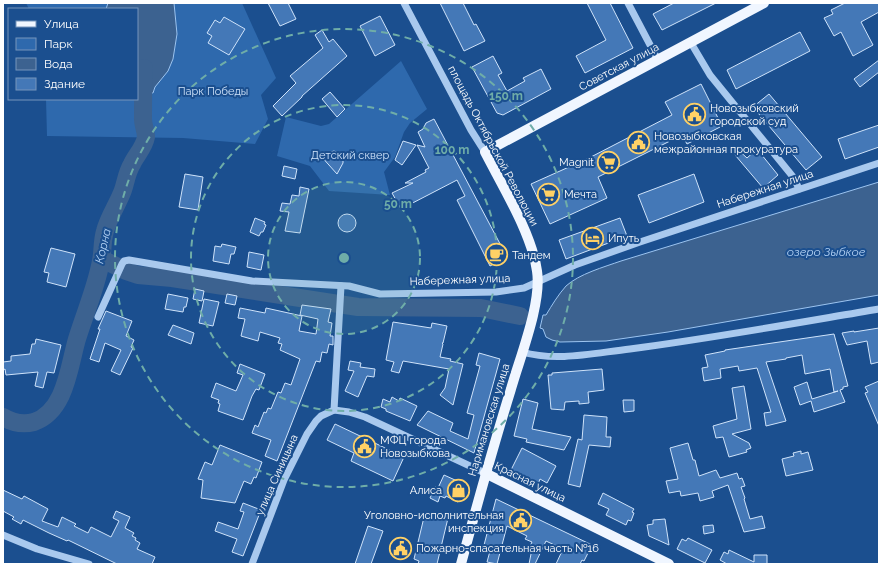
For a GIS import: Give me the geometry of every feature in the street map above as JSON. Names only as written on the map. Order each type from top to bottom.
[{"type":"main road","name":"Советская улица","points":[[485,152],[764,3]]},
{"type":"main road","name":"площадь Октябрьской Революции","points":[[485,152],[510,199],[529,241],[536,261],[538,282]]},
{"type":"main road","name":"Наримановская улица","points":[[461,564],[485,473],[535,306],[538,282]]},
{"type":"main road","name":"Красная улица","points":[[485,473],[669,564]]},
{"type":"street","name":"площадь Октябрьской Революции","points":[[404,3],[471,130],[485,152]]},
{"type":"street","points":[[628,3],[658,60]]},
{"type":"street","points":[[691,43],[710,75],[794,178],[799,189]]},
{"type":"street","name":"Набережная улица","points":[[98,317],[122,264],[124,261],[129,260],[252,282],[356,287],[380,294],[511,291],[524,288],[582,263],[879,163]]},
{"type":"street","points":[[334,410],[341,286]]},
{"type":"street","points":[[522,352],[547,357],[566,356],[674,343],[879,309]]},
{"type":"street","name":"Красная улица","points":[[334,410],[349,412],[365,417],[485,473]]},
{"type":"street","name":"улица Синицына","points":[[252,564],[284,480],[307,434],[321,416],[334,410]]},
{"type":"street","points":[[3,535],[37,549],[89,564]]},
{"type":"green space","points":[[26,3],[108,3],[106,8],[28,8]]},
{"type":"green space","name":"Парк Победы","points":[[174,3],[242,3],[276,78],[261,95],[268,119],[255,144],[183,138],[47,136],[46,100],[138,100],[138,92],[153,93],[155,87],[173,59],[177,34]]},
{"type":"green space","name":"Детский сквер","points":[[401,61],[427,109],[410,123],[404,132],[395,157],[384,172],[390,195],[329,191],[310,166],[277,156],[286,117],[321,126],[329,124]]},
{"type":"water","points":[[108,3],[174,3],[177,34],[173,59],[168,71],[155,87],[153,93],[138,92],[138,8],[106,8]]},
{"type":"water","name":"озеро Зыбкое","points":[[879,182],[879,295],[668,332],[606,341],[560,342],[546,337],[543,329],[540,328],[543,315],[546,315],[563,289],[571,282],[585,274],[621,261]]},
{"type":"building","points":[[268,3],[288,3],[296,19],[280,26]]},
{"type":"building","points":[[440,3],[463,3],[474,25],[476,24],[485,41],[464,51]]},
{"type":"building","points":[[587,3],[610,3],[633,48],[585,73],[576,56],[606,40]]},
{"type":"building","points":[[674,3],[716,3],[662,30],[653,14]]},
{"type":"building","points":[[845,3],[879,3],[879,12],[861,22],[873,45],[853,56],[841,32],[834,36],[824,18],[833,14],[831,10]]},
{"type":"building","points":[[380,16],[395,45],[375,56],[360,26]]},
{"type":"building","points":[[224,17],[245,29],[229,55],[208,43],[212,36],[207,33],[215,20],[220,23]]},
{"type":"building","points":[[322,30],[329,42],[333,39],[347,56],[282,116],[273,106],[296,83],[290,76],[323,48],[315,35]]},
{"type":"building","points":[[800,32],[810,51],[736,89],[727,70]]},
{"type":"building","points":[[493,56],[502,73],[498,75],[507,91],[525,81],[523,78],[541,69],[551,89],[503,115],[497,113],[472,67]]},
{"type":"building","points":[[879,60],[879,72],[860,87],[854,79]]},
{"type":"building","points":[[701,84],[722,126],[687,144],[682,135],[598,177],[607,198],[550,224],[531,184],[589,158],[672,115],[665,102]]},
{"type":"building","points":[[330,92],[345,109],[337,117],[322,99]]},
{"type":"building","points":[[769,94],[822,157],[806,170],[753,107]]},
{"type":"building","points":[[434,119],[507,257],[490,266],[457,200],[465,196],[457,180],[401,209],[392,193],[413,183],[405,183],[426,172],[425,170],[429,168],[417,145],[425,147],[418,132],[423,129],[426,123]]},
{"type":"building","points":[[879,125],[879,147],[845,159],[838,139]]},
{"type":"building","points":[[403,141],[416,145],[402,165],[395,160]]},
{"type":"building","points":[[734,146],[747,158],[757,149],[778,175],[763,188],[730,149]]},
{"type":"building","points":[[334,151],[340,154],[343,159],[343,163],[337,174],[320,155]]},
{"type":"building","points":[[284,166],[297,169],[295,179],[282,176]]},
{"type":"building","points":[[185,174],[203,177],[198,210],[179,207]]},
{"type":"building","points":[[694,174],[704,202],[649,223],[638,195]]},
{"type":"building","points":[[300,187],[309,189],[300,233],[285,231],[289,212],[280,211],[282,203],[290,204],[292,195],[299,196]]},
{"type":"building","points":[[343,214],[351,214],[356,219],[354,230],[351,232],[343,232],[338,227],[338,219]]},
{"type":"building","points":[[255,218],[265,222],[264,224],[266,225],[263,232],[261,232],[259,236],[250,232]]},
{"type":"building","name":"Ипуть","points":[[620,218],[627,236],[566,259],[559,240]]},
{"type":"building","points":[[222,244],[236,247],[234,254],[231,254],[229,264],[213,261],[215,246],[221,247]]},
{"type":"building","points":[[51,248],[75,254],[66,287],[47,282],[49,273],[44,272]]},
{"type":"building","points":[[249,252],[264,255],[261,270],[247,267]]},
{"type":"building","points":[[195,289],[204,291],[202,301],[193,299]]},
{"type":"building","points":[[168,294],[188,298],[183,312],[165,309]]},
{"type":"building","points":[[227,294],[237,296],[235,305],[225,303]]},
{"type":"building","points":[[204,299],[219,302],[213,326],[199,323]]},
{"type":"building","points":[[302,305],[331,309],[328,322],[332,323],[330,336],[333,336],[333,345],[329,344],[327,353],[322,352],[320,362],[316,361],[277,461],[265,456],[271,440],[252,433],[255,425],[258,427],[264,412],[266,413],[268,408],[271,409],[278,392],[281,393],[285,383],[291,385],[300,359],[280,350],[282,344],[278,343],[280,338],[260,332],[258,341],[241,336],[245,319],[238,318],[240,308],[265,313],[266,308],[302,316],[299,331],[316,334],[318,319],[300,315]]},
{"type":"building","points":[[106,311],[132,321],[126,336],[134,340],[131,347],[133,348],[120,375],[111,371],[121,350],[105,343],[99,362],[90,359],[100,329],[98,329]]},
{"type":"building","points":[[393,322],[431,328],[432,323],[447,326],[440,357],[451,359],[450,361],[463,364],[453,405],[440,395],[445,388],[449,369],[403,361],[399,373],[391,371],[394,362],[386,360]]},
{"type":"building","points":[[173,325],[194,333],[191,344],[168,335]]},
{"type":"building","points":[[879,328],[879,362],[871,364],[867,341],[847,345],[842,333],[854,332]]},
{"type":"building","points":[[834,334],[848,386],[843,387],[843,389],[840,390],[845,402],[814,412],[811,401],[800,405],[794,387],[807,382],[812,399],[838,391],[834,392],[830,369],[805,374],[802,355],[766,362],[786,421],[766,426],[764,413],[771,412],[757,368],[739,371],[738,366],[720,369],[721,378],[704,381],[702,368],[708,367],[705,355],[725,350]]},
{"type":"building","points":[[36,339],[61,345],[54,373],[47,372],[43,388],[35,386],[38,372],[6,375],[5,369],[3,370],[3,362],[11,361],[11,356],[30,354],[32,344],[35,344]]},
{"type":"building","points":[[479,353],[500,359],[474,453],[417,425],[428,411],[453,423],[450,431],[468,439],[474,415],[467,413],[480,366],[476,365]]},
{"type":"building","points":[[350,361],[361,363],[360,367],[375,369],[374,377],[367,376],[358,397],[345,391],[354,371],[348,370]]},
{"type":"building","points":[[240,364],[265,374],[259,390],[256,389],[252,396],[243,420],[218,411],[220,404],[218,403],[219,400],[211,397],[216,383],[236,391],[243,375],[237,373]]},
{"type":"building","points":[[602,369],[604,390],[588,392],[589,403],[579,404],[579,401],[565,402],[564,410],[551,409],[548,375],[552,375],[552,373]]},
{"type":"building","points":[[879,381],[879,426],[865,393],[868,392],[865,387]]},
{"type":"building","points":[[744,386],[751,429],[732,434],[749,443],[751,448],[746,450],[747,452],[729,457],[723,437],[716,438],[713,426],[737,419],[732,388]]},
{"type":"building","points":[[392,397],[399,401],[400,398],[417,406],[410,421],[386,411],[386,409],[381,407],[383,399],[390,402]]},
{"type":"building","points":[[523,399],[538,403],[532,429],[571,437],[564,450],[526,442],[527,439],[514,436]]},
{"type":"building","points":[[623,400],[634,400],[634,411],[624,412]]},
{"type":"building","points":[[584,415],[607,417],[606,437],[611,437],[610,447],[589,445],[580,487],[568,484],[578,439],[582,440]]},
{"type":"building","points":[[335,424],[404,457],[393,481],[351,461],[354,453],[327,440]]},
{"type":"building","points":[[688,443],[693,460],[695,460],[699,476],[716,470],[720,478],[737,473],[739,479],[742,478],[745,486],[741,487],[750,519],[762,516],[765,528],[744,532],[728,485],[712,491],[714,497],[700,501],[698,493],[681,496],[680,491],[669,493],[666,481],[678,479],[670,448]]},
{"type":"building","points":[[220,445],[262,462],[256,478],[254,477],[251,484],[244,481],[235,503],[201,498],[203,480],[198,479],[205,462],[212,465]]},
{"type":"building","points":[[522,448],[556,466],[547,483],[540,479],[538,484],[511,470]]},
{"type":"building","points":[[801,451],[801,454],[808,452],[813,470],[786,476],[782,459],[794,456],[793,453]]},
{"type":"building","points":[[444,475],[466,485],[458,502],[446,496],[445,498],[440,496],[438,502],[430,498],[435,487],[438,488]]},
{"type":"building","points":[[3,490],[22,499],[24,496],[48,509],[42,521],[58,527],[62,517],[76,524],[74,526],[88,533],[91,527],[111,537],[119,521],[113,518],[116,511],[130,517],[125,528],[134,533],[132,536],[140,543],[137,549],[155,557],[152,564],[117,564],[23,520],[21,524],[12,519],[14,517],[3,511]]},
{"type":"building","points":[[603,493],[634,509],[632,512],[634,513],[631,521],[628,520],[626,525],[606,515],[609,509],[598,504]]},
{"type":"building","points":[[496,499],[592,545],[584,561],[582,560],[580,564],[556,564],[563,549],[546,541],[535,564],[529,564],[532,549],[529,548],[532,542],[525,539],[527,536],[507,526],[497,564],[487,562],[490,551],[483,549]]},
{"type":"building","points":[[243,503],[261,510],[243,556],[232,552],[237,539],[215,531],[218,522],[238,529],[244,512],[240,511]]},
{"type":"building","points":[[425,513],[448,518],[437,564],[418,564],[419,561],[414,559]]},
{"type":"building","points":[[665,519],[669,545],[649,536],[647,525],[653,524],[653,520]]},
{"type":"building","points":[[713,525],[714,532],[704,534],[703,526]]},
{"type":"building","points":[[368,526],[383,531],[371,564],[355,564]]},
{"type":"building","points":[[688,538],[712,550],[705,563],[677,549],[682,539],[686,541]]},
{"type":"building","points":[[729,550],[754,562],[754,555],[767,555],[767,564],[727,564],[720,560],[724,552],[728,554]]},
{"type":"waterway","name":"Корна","points":[[3,417],[18,423],[34,422],[45,416],[60,398],[99,271],[105,231],[123,190],[129,170],[144,145],[146,137],[143,119],[144,68]]},
{"type":"waterway","points":[[102,259],[126,271],[138,275],[172,278],[358,307],[481,308],[520,316]]},
{"type":"place","name":"Новозыбковский городской суд","points":[[694,114]]},
{"type":"place","name":"Новозыбковская межрайонная прокуратура","points":[[639,142]]},
{"type":"place","name":"Magnit","points":[[609,162]]},
{"type":"place","name":"Мечта","points":[[548,194]]},
{"type":"place","name":"Ипуть","points":[[593,238]]},
{"type":"place","name":"Тандем","points":[[497,255]]},
{"type":"place","name":"МФЦ города Новозыбкова","points":[[364,446]]},
{"type":"place","name":"Алиса","points":[[458,490]]},
{"type":"place","name":"Уголовно-исполнительная инспекция","points":[[520,521]]},
{"type":"place","name":"Пожарно-спасательная часть №16","points":[[401,548]]}]
